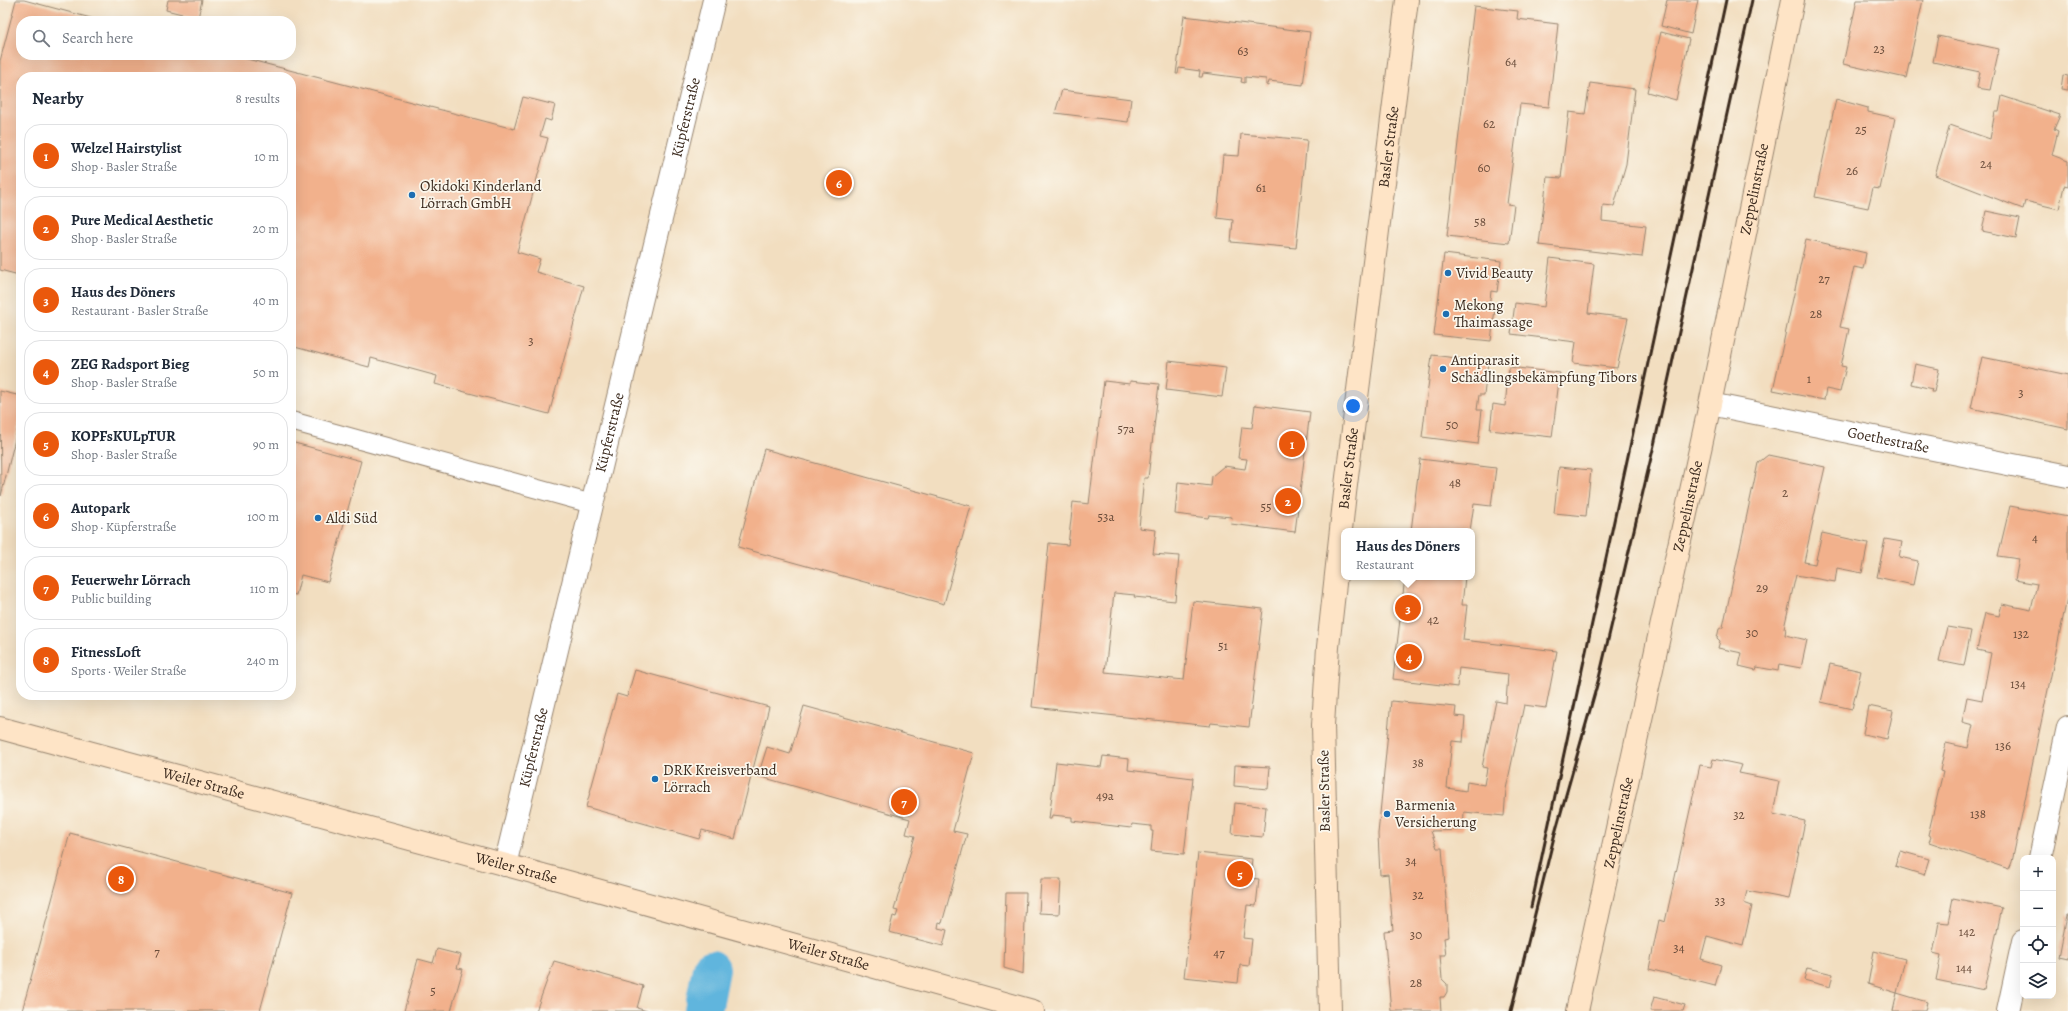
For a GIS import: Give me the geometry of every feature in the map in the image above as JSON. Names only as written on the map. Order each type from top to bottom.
[{"type":"main road","name":"Basler Straße","points":[[1341,528],[1407,0]]},
{"type":"main road","name":"Zeppelinstraße","points":[[1577,1011],[1710,404],[1793,0]]},
{"type":"main road","name":"Basler Straße","points":[[1330,1011],[1323,725],[1328,647],[1341,529]]},
{"type":"main road","name":"Weiler Straße","points":[[0,728],[505,865],[1033,1011]]},
{"type":"street","name":"Küpferstraße","points":[[505,865],[714,0]]},
{"type":"street","name":"Goethestraße","points":[[1710,404],[2068,476]]},
{"type":"street","points":[[2041,855],[2068,727]]},
{"type":"street","points":[[2008,1011],[2020,955]]},
{"type":"lane","points":[[296,422],[592,504]]},
{"type":"building","name":"Okidoki Kinderland Lörrach GmbH","points":[[16,0],[24,0],[83,16],[16,16],[16,60],[251,60],[514,129],[523,97],[555,105],[551,121],[545,119],[540,136],[548,138],[517,252],[540,259],[536,272],[584,286],[549,414],[435,384],[437,376],[371,358],[369,367],[296,347],[296,72],[16,72],[16,274],[0,270],[0,61]]},
{"type":"building","points":[[168,0],[202,0],[198,16],[190,16],[166,10]]},
{"type":"building","points":[[1667,0],[1698,0],[1691,34],[1661,26]]},
{"type":"building","points":[[1857,0],[1923,0],[1906,78],[1843,64]]},
{"type":"building","points":[[1474,6],[1518,11],[1517,19],[1558,24],[1549,107],[1520,104],[1507,204],[1514,205],[1509,243],[1447,236]]},
{"type":"building","points":[[1184,16],[1310,32],[1303,85],[1269,81],[1268,86],[1266,85],[1266,79],[1245,77],[1245,83],[1241,82],[1242,78],[1203,73],[1202,77],[1199,77],[1200,71],[1179,68],[1178,74],[1176,74]]},
{"type":"building","points":[[1661,32],[1689,39],[1676,100],[1647,92]]},
{"type":"building","points":[[1938,36],[1999,49],[1990,90],[1977,88],[1980,72],[1933,62]]},
{"type":"building","points":[[2063,75],[2068,76],[2068,90],[2061,89]]},
{"type":"building","points":[[1590,83],[1635,89],[1626,164],[1614,206],[1603,205],[1602,221],[1646,226],[1642,257],[1539,245],[1547,177],[1561,178],[1569,112],[1585,114]]},
{"type":"building","points":[[1062,90],[1131,99],[1128,122],[1055,113]]},
{"type":"building","points":[[2002,96],[2060,115],[2054,129],[2058,131],[2052,155],[2068,161],[2068,187],[2064,186],[2059,209],[2025,201],[2023,209],[1935,175],[1950,125],[1990,139],[1995,112],[1999,112]]},
{"type":"building","points":[[1836,99],[1868,108],[1868,112],[1895,118],[1880,189],[1873,188],[1868,208],[1815,197]]},
{"type":"building","points":[[1241,134],[1307,140],[1296,248],[1231,242],[1233,220],[1217,218],[1223,155],[1239,156]]},
{"type":"building","points":[[1986,211],[2020,218],[2016,238],[1982,231]]},
{"type":"building","points":[[1806,239],[1866,253],[1863,269],[1854,267],[1840,327],[1849,329],[1841,366],[1846,367],[1840,392],[1826,389],[1824,400],[1773,390]]},
{"type":"building","points":[[1444,254],[1501,261],[1497,292],[1491,291],[1489,309],[1495,309],[1491,341],[1434,335]]},
{"type":"building","points":[[1550,258],[1594,264],[1588,313],[1628,318],[1617,368],[1573,363],[1576,342],[1511,334],[1515,303],[1544,307]]},
{"type":"building","points":[[1432,355],[1488,362],[1484,395],[1479,395],[1477,410],[1482,410],[1478,444],[1422,437]]},
{"type":"building","points":[[1982,357],[2068,375],[2068,429],[1971,408]]},
{"type":"building","points":[[1169,361],[1226,368],[1222,397],[1166,390]]},
{"type":"building","points":[[1915,364],[1939,369],[1934,392],[1931,392],[1932,389],[1911,384]]},
{"type":"building","points":[[1509,367],[1560,373],[1552,437],[1490,430],[1493,404],[1505,406]]},
{"type":"building","points":[[1104,381],[1130,384],[1130,381],[1159,384],[1148,478],[1144,478],[1139,528],[1156,530],[1153,554],[1179,556],[1175,601],[1134,597],[1135,595],[1114,593],[1105,672],[1184,680],[1193,601],[1263,609],[1249,727],[1211,723],[1210,726],[1032,707],[1049,543],[1068,545],[1073,502],[1089,504]]},
{"type":"building","points":[[0,391],[16,395],[16,435],[1,496]]},
{"type":"building","points":[[1255,405],[1310,412],[1295,532],[1231,524],[1232,517],[1209,515],[1208,518],[1175,514],[1178,482],[1211,486],[1212,476],[1224,466],[1245,469],[1247,459],[1238,458],[1242,427],[1252,428]]},
{"type":"building","name":"Aldi Süd","points":[[296,443],[361,461],[328,582],[301,575],[296,595]]},
{"type":"building","points":[[764,449],[971,506],[944,604],[738,547]]},
{"type":"building","points":[[1768,455],[1825,467],[1804,562],[1815,564],[1822,533],[1868,543],[1862,573],[1837,568],[1835,582],[1796,575],[1784,628],[1786,628],[1785,635],[1807,640],[1801,668],[1779,664],[1778,671],[1757,667],[1756,670],[1739,666],[1742,653],[1718,648],[1720,641],[1717,638],[1719,629],[1723,627],[1758,463]]},
{"type":"building","points":[[1420,459],[1496,468],[1491,506],[1474,504],[1470,528],[1411,528]]},
{"type":"building","points":[[1559,467],[1591,470],[1586,516],[1554,513]]},
{"type":"building","points":[[2010,506],[2068,517],[2068,594],[2012,862],[2009,869],[1929,842],[1931,837],[1928,835],[1943,772],[1940,771],[1946,743],[1968,748],[1973,725],[1962,722],[1967,697],[1982,700],[1991,653],[1977,650],[1985,613],[1999,616],[2002,604],[2031,610],[2037,584],[2015,580],[2019,559],[1998,556]]},
{"type":"building","points":[[1885,539],[1902,542],[1899,557],[1918,561],[1913,585],[1877,577]]},
{"type":"building","points":[[1405,580],[1465,580],[1462,605],[1467,605],[1463,640],[1557,651],[1546,708],[1524,705],[1506,789],[1504,816],[1464,812],[1463,830],[1431,831],[1437,848],[1442,848],[1449,937],[1444,938],[1446,955],[1440,955],[1442,979],[1447,984],[1447,992],[1444,997],[1440,997],[1441,1011],[1391,1011],[1384,931],[1393,930],[1388,874],[1380,875],[1378,834],[1391,701],[1456,707],[1455,716],[1465,717],[1463,742],[1452,741],[1447,788],[1466,791],[1467,782],[1484,785],[1487,768],[1482,767],[1496,701],[1506,703],[1508,674],[1459,668],[1457,687],[1393,679]]},
{"type":"building","points":[[1947,627],[1971,631],[1964,666],[1939,661]]},
{"type":"building","points":[[1830,664],[1861,671],[1852,709],[1821,702]]},
{"type":"building","name":"DRK Kreisverband Lörrach","points":[[635,670],[769,707],[735,839],[702,830],[699,839],[586,807],[617,694],[627,697]]},
{"type":"building","points":[[804,706],[974,753],[953,831],[967,834],[942,923],[939,922],[938,928],[947,930],[943,946],[889,932],[893,916],[896,917],[898,911],[894,910],[915,836],[906,834],[910,819],[758,776],[767,747],[790,754]]},
{"type":"building","points":[[1868,706],[1893,711],[1887,739],[1863,734]]},
{"type":"building","points":[[1103,756],[1129,759],[1128,770],[1193,778],[1184,854],[1151,851],[1153,831],[1151,831],[1151,826],[1132,824],[1131,828],[1072,821],[1072,817],[1052,815],[1051,819],[1049,819],[1056,762],[1101,767]]},
{"type":"building","points":[[1713,759],[1742,765],[1739,773],[1779,781],[1773,814],[1805,821],[1789,899],[1747,891],[1744,903],[1752,906],[1743,946],[1707,936],[1701,959],[1721,965],[1715,986],[1649,969],[1659,920],[1665,922],[1700,765],[1711,767]]},
{"type":"building","points":[[1235,765],[1270,767],[1268,789],[1234,786]]},
{"type":"building","points":[[1235,803],[1266,807],[1263,837],[1232,834]]},
{"type":"building","points":[[70,833],[292,893],[260,1011],[22,1011]]},
{"type":"building","points":[[1900,851],[1929,859],[1924,875],[1895,866]]},
{"type":"building","points":[[1198,853],[1252,859],[1250,878],[1259,879],[1256,906],[1247,905],[1243,938],[1252,939],[1249,966],[1240,965],[1238,983],[1184,977]]},
{"type":"building","points":[[1041,879],[1061,879],[1059,914],[1039,913]]},
{"type":"building","points":[[1006,893],[1026,893],[1023,974],[1004,968]]},
{"type":"building","points":[[1953,898],[2002,908],[1984,990],[1936,980],[1941,955],[1933,953],[1939,922],[1948,923]]},
{"type":"building","points":[[2068,915],[2068,959],[2059,957]]},
{"type":"building","points":[[437,949],[461,955],[457,968],[463,969],[451,1011],[404,1011],[418,959],[433,963]]},
{"type":"building","points":[[1874,951],[1905,959],[1897,993],[1868,984]]},
{"type":"building","points":[[554,961],[643,986],[637,1008],[647,1011],[536,1011]]},
{"type":"building","points":[[1807,968],[1833,974],[1830,987],[1804,980]]},
{"type":"building","points":[[1897,993],[1927,1002],[1925,1011],[1893,1011]]},
{"type":"building","points":[[1654,997],[1685,1005],[1683,1011],[1650,1011]]},
{"type":"waterway","points":[[703,1011],[711,969]]},
{"type":"railway","points":[[1531,907],[1726,0]]},
{"type":"railway","points":[[1511,1011],[1554,837],[1599,678],[1655,441],[1752,0]]},
{"type":"place","name":"Autopark","points":[[839,183]]},
{"type":"place","name":"Okidoki Kinderland Lörrach GmbH","points":[[412,195]]},
{"type":"place","name":"Vivid Beauty","points":[[1448,273]]},
{"type":"place","name":"Mekong Thaimassage","points":[[1446,314]]},
{"type":"place","name":"Antiparasit Schädlingsbekämpfung Tibors","points":[[1443,369]]},
{"type":"place","name":"Welzel Hairstylist","points":[[1292,444]]},
{"type":"place","name":"Pure Medical Aesthetic","points":[[1288,501]]},
{"type":"place","name":"Aldi Süd","points":[[318,518]]},
{"type":"place","name":"Haus des Döners","points":[[1408,608]]},
{"type":"place","name":"ZEG Radsport Bieg","points":[[1409,657]]},
{"type":"place","name":"DRK Kreisverband Lörrach","points":[[655,779]]},
{"type":"place","name":"Feuerwehr Lörrach","points":[[904,802]]},
{"type":"place","name":"Barmenia Versicherung","points":[[1387,814]]},
{"type":"place","name":"KOPFsKULpTUR","points":[[1240,874]]},
{"type":"place","name":"FitnessLoft","points":[[121,879]]}]
